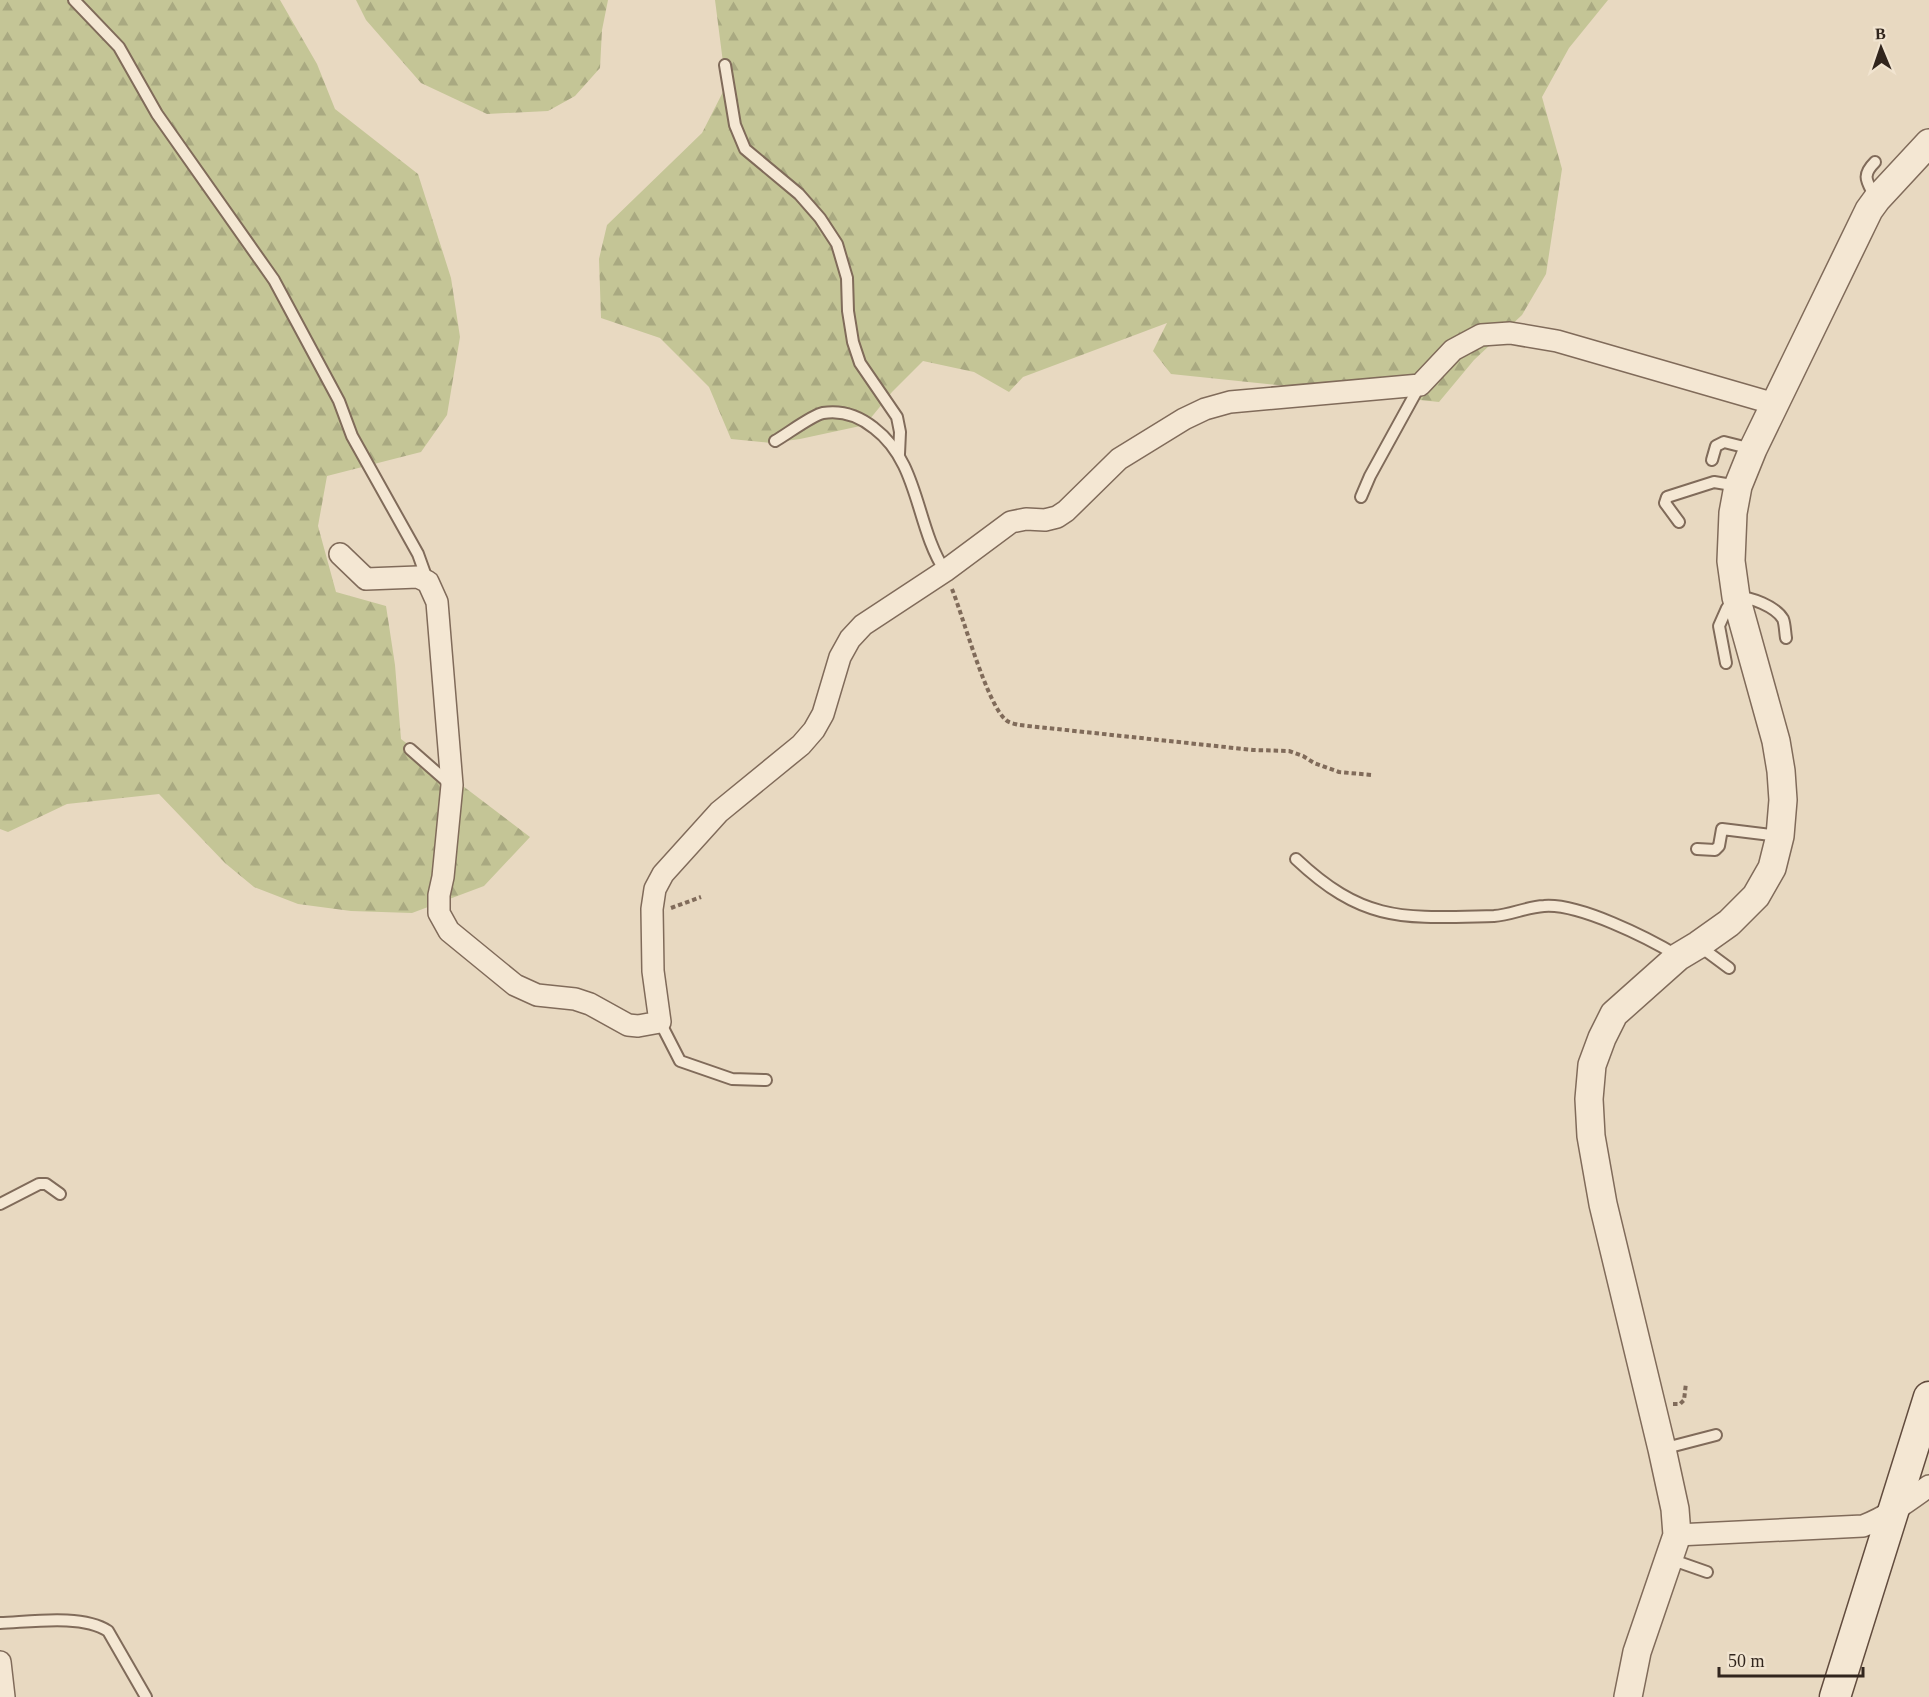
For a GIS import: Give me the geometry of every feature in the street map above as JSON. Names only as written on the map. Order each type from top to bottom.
[{"type":"main road","points":[[1835,1697],[1929,1397]]},
{"type":"street","points":[[1628,1697],[1637,1652],[1673,1547],[1675,1509],[1603,1204],[1591,1136],[1589,1099],[1592,1065],[1614,1014],[1688,951],[1729,923],[1756,896],[1772,868],[1780,836],[1783,800],[1776,741],[1737,601],[1731,561],[1733,513],[1738,486],[1753,449],[1869,210],[1876,199],[1929,143]]},
{"type":"street","points":[[340,554],[366,579],[418,578],[428,582],[437,602],[452,785],[443,877],[439,895],[439,913],[449,931],[515,985],[537,995],[575,999],[590,1004],[628,1025],[638,1026],[660,1022],[653,971],[652,909],[655,889],[663,874],[719,812],[801,745],[814,730],[823,714],[840,657],[850,639],[863,625],[945,571],[1011,522],[1057,518],[1119,459],[1184,419],[1205,409],[1230,402],[1420,385],[1453,350],[1481,335],[1510,333],[1557,340],[1775,405]]},
{"type":"street","points":[[1673,1547],[1863,1526],[1876,1521],[1929,1486]]},
{"type":"street","points":[[0,1662],[4,1697]]},
{"type":"lane","points":[[74,0],[119,47],[157,114],[274,280],[339,401],[352,436],[418,554],[428,582]]},
{"type":"lane","points":[[725,65],[735,125],[745,149],[799,194],[820,218],[837,244],[847,278],[848,311],[853,342],[860,363],[897,417],[900,432],[899,454]]},
{"type":"lane","points":[[1875,162],[1867,170],[1865,178],[1876,199]]},
{"type":"lane","points":[[1361,497],[1370,476],[1420,385]]},
{"type":"lane","points":[[775,441],[820,414],[845,413],[863,419],[884,435],[899,454],[910,477],[934,554],[945,571]]},
{"type":"lane","points":[[1712,460],[1716,446],[1724,442],[1753,449]]},
{"type":"lane","points":[[1679,522],[1665,503],[1667,497],[1714,482],[1738,486]]},
{"type":"lane","points":[[1726,663],[1719,626],[1727,608],[1746,597],[1757,600],[1780,616],[1784,621],[1786,638]]},
{"type":"lane","points":[[410,749],[452,785]]},
{"type":"lane","points":[[1697,849],[1715,850],[1719,846],[1722,829],[1780,836]]},
{"type":"lane","points":[[1296,859],[1323,884],[1360,906],[1379,912],[1412,918],[1494,916],[1546,905],[1570,909],[1729,968]]},
{"type":"lane","points":[[660,1022],[680,1061],[732,1079],[766,1080]]},
{"type":"lane","points":[[0,1204],[39,1184],[46,1184],[60,1194]]},
{"type":"lane","points":[[1662,1449],[1716,1435]]},
{"type":"lane","points":[[1673,1547],[1707,1572]]},
{"type":"lane","points":[[0,1623],[85,1622],[99,1626],[108,1631],[146,1697]]},
{"type":"path","points":[[945,571],[995,706],[1006,721],[1020,725],[1253,750],[1288,751],[1303,756],[1314,764],[1339,772],[1372,775]]},
{"type":"path","points":[[652,909],[671,908],[701,897]]},
{"type":"green space","points":[[0,0],[280,0],[317,64],[335,109],[418,174],[451,278],[460,337],[447,415],[421,452],[327,476],[318,526],[336,592],[386,606],[395,665],[401,739],[530,837],[484,886],[412,913],[351,911],[298,904],[254,887],[225,863],[159,794],[67,804],[8,832],[0,829]]},
{"type":"green space","points":[[356,0],[608,0],[602,30],[600,68],[575,96],[548,111],[487,114],[421,83],[366,20]]},
{"type":"green space","points":[[715,0],[1608,0],[1569,48],[1542,97],[1562,169],[1546,274],[1522,315],[1474,360],[1439,402],[1171,374],[1153,351],[1167,323],[1023,377],[1009,392],[974,372],[923,361],[892,392],[865,425],[771,443],[731,439],[709,387],[660,338],[601,318],[599,259],[607,225],[702,133],[726,86]]}]
